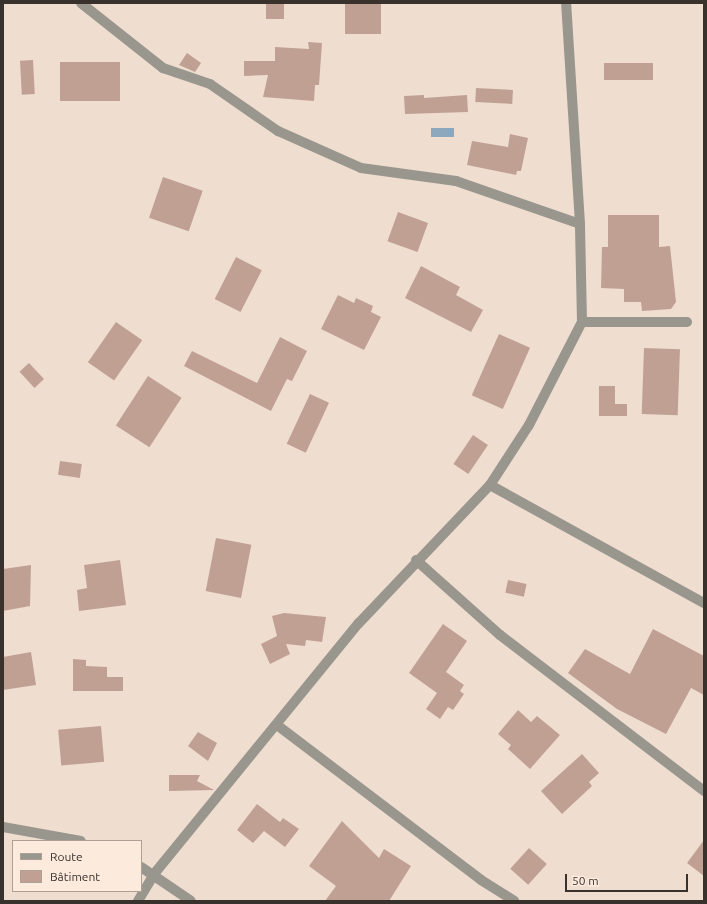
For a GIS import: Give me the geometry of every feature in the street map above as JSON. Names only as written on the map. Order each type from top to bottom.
[{"type":"street","points":[[81,3],[163,68],[210,84],[285,134],[361,168],[456,182],[580,224]]},
{"type":"street","points":[[138,901],[154,874],[359,623],[416,560],[490,484],[529,425],[582,322],[580,224],[566,3]]},
{"type":"street","points":[[582,322],[687,322]]},
{"type":"street","points":[[490,484],[704,603]]},
{"type":"street","points":[[416,560],[500,635],[704,791]]},
{"type":"street","points":[[277,725],[481,880],[514,901]]},
{"type":"street","points":[[3,828],[75,840]]},
{"type":"street","points":[[142,868],[154,874],[191,901]]},
{"type":"water","points":[[431,128],[454,128],[454,137],[431,137]]},
{"type":"building","points":[[266,3],[284,3],[284,19],[266,19]]},
{"type":"building","points":[[345,3],[381,3],[381,34],[345,34]]},
{"type":"building","points":[[308,42],[322,43],[319,85],[315,85],[314,101],[263,97],[268,75],[244,76],[244,61],[275,61],[275,47],[309,49]]},
{"type":"building","points":[[187,53],[201,63],[195,72],[179,65]]},
{"type":"building","points":[[33,60],[35,94],[22,95],[20,61]]},
{"type":"building","points":[[60,62],[120,62],[120,101],[60,101]]},
{"type":"building","points":[[604,63],[653,63],[653,80],[604,80]]},
{"type":"building","points":[[476,88],[513,90],[512,104],[475,102]]},
{"type":"building","points":[[424,95],[424,98],[467,95],[468,112],[405,114],[404,96]]},
{"type":"building","points":[[510,134],[528,138],[521,171],[517,171],[516,175],[467,165],[472,141],[508,147]]},
{"type":"building","points":[[163,177],[203,191],[189,231],[149,218]]},
{"type":"building","points":[[398,212],[428,223],[417,252],[387,241]]},
{"type":"building","points":[[608,215],[659,215],[659,247],[670,246],[676,302],[671,309],[642,311],[641,302],[624,302],[624,289],[601,288],[602,247],[608,247]]},
{"type":"building","points":[[236,257],[262,270],[241,312],[215,299]]},
{"type":"building","points":[[421,266],[460,287],[456,295],[483,310],[471,332],[405,298]]},
{"type":"building","points":[[338,295],[354,303],[356,298],[373,306],[371,312],[381,317],[364,350],[321,329]]},
{"type":"building","points":[[116,322],[142,340],[114,380],[88,362]]},
{"type":"building","points":[[499,334],[530,348],[503,409],[472,395]]},
{"type":"building","points":[[280,337],[307,351],[292,381],[287,379],[271,411],[184,366],[192,351],[257,383]]},
{"type":"building","points":[[644,348],[680,349],[678,415],[642,414]]},
{"type":"building","points":[[29,363],[44,379],[34,388],[19,372]]},
{"type":"building","points":[[148,376],[182,398],[149,447],[116,425]]},
{"type":"building","points":[[599,386],[615,386],[615,404],[627,404],[627,416],[599,416]]},
{"type":"building","points":[[310,394],[329,403],[306,453],[287,444]]},
{"type":"building","points":[[473,435],[488,445],[468,474],[453,464]]},
{"type":"building","points":[[60,461],[82,464],[80,478],[58,475]]},
{"type":"building","points":[[216,538],[251,545],[241,598],[206,591]]},
{"type":"building","points":[[120,560],[126,605],[79,611],[77,590],[87,588],[84,565]]},
{"type":"building","points":[[31,565],[30,606],[3,611],[3,569]]},
{"type":"building","points":[[508,580],[527,584],[524,597],[505,593]]},
{"type":"building","points":[[284,613],[326,617],[322,642],[306,640],[305,646],[286,644],[290,654],[270,664],[261,644],[277,636],[272,616]]},
{"type":"building","points":[[443,624],[467,641],[446,672],[464,685],[460,691],[464,694],[453,710],[448,707],[440,719],[426,709],[437,693],[409,673]]},
{"type":"building","points":[[653,629],[704,656],[704,695],[691,688],[666,734],[617,709],[568,673],[585,649],[630,674]]},
{"type":"building","points":[[31,652],[36,685],[3,690],[3,657]]},
{"type":"building","points":[[73,659],[86,660],[86,666],[107,667],[107,677],[123,677],[123,691],[73,691]]},
{"type":"building","points":[[518,710],[531,722],[537,716],[560,735],[530,769],[508,749],[511,745],[498,734]]},
{"type":"building","points":[[101,726],[104,762],[61,766],[58,730]]},
{"type":"building","points":[[198,732],[217,743],[208,761],[188,746]]},
{"type":"building","points":[[582,754],[599,773],[589,782],[592,786],[562,814],[541,791]]},
{"type":"building","points":[[169,775],[200,775],[197,781],[214,790],[169,791]]},
{"type":"building","points":[[257,804],[280,822],[283,818],[299,829],[285,847],[264,831],[253,843],[237,830]]},
{"type":"building","points":[[342,821],[379,858],[384,849],[411,866],[389,901],[325,901],[336,886],[309,866]]},
{"type":"building","points":[[704,840],[704,876],[687,863]]},
{"type":"building","points":[[529,848],[547,864],[528,885],[510,869]]}]
